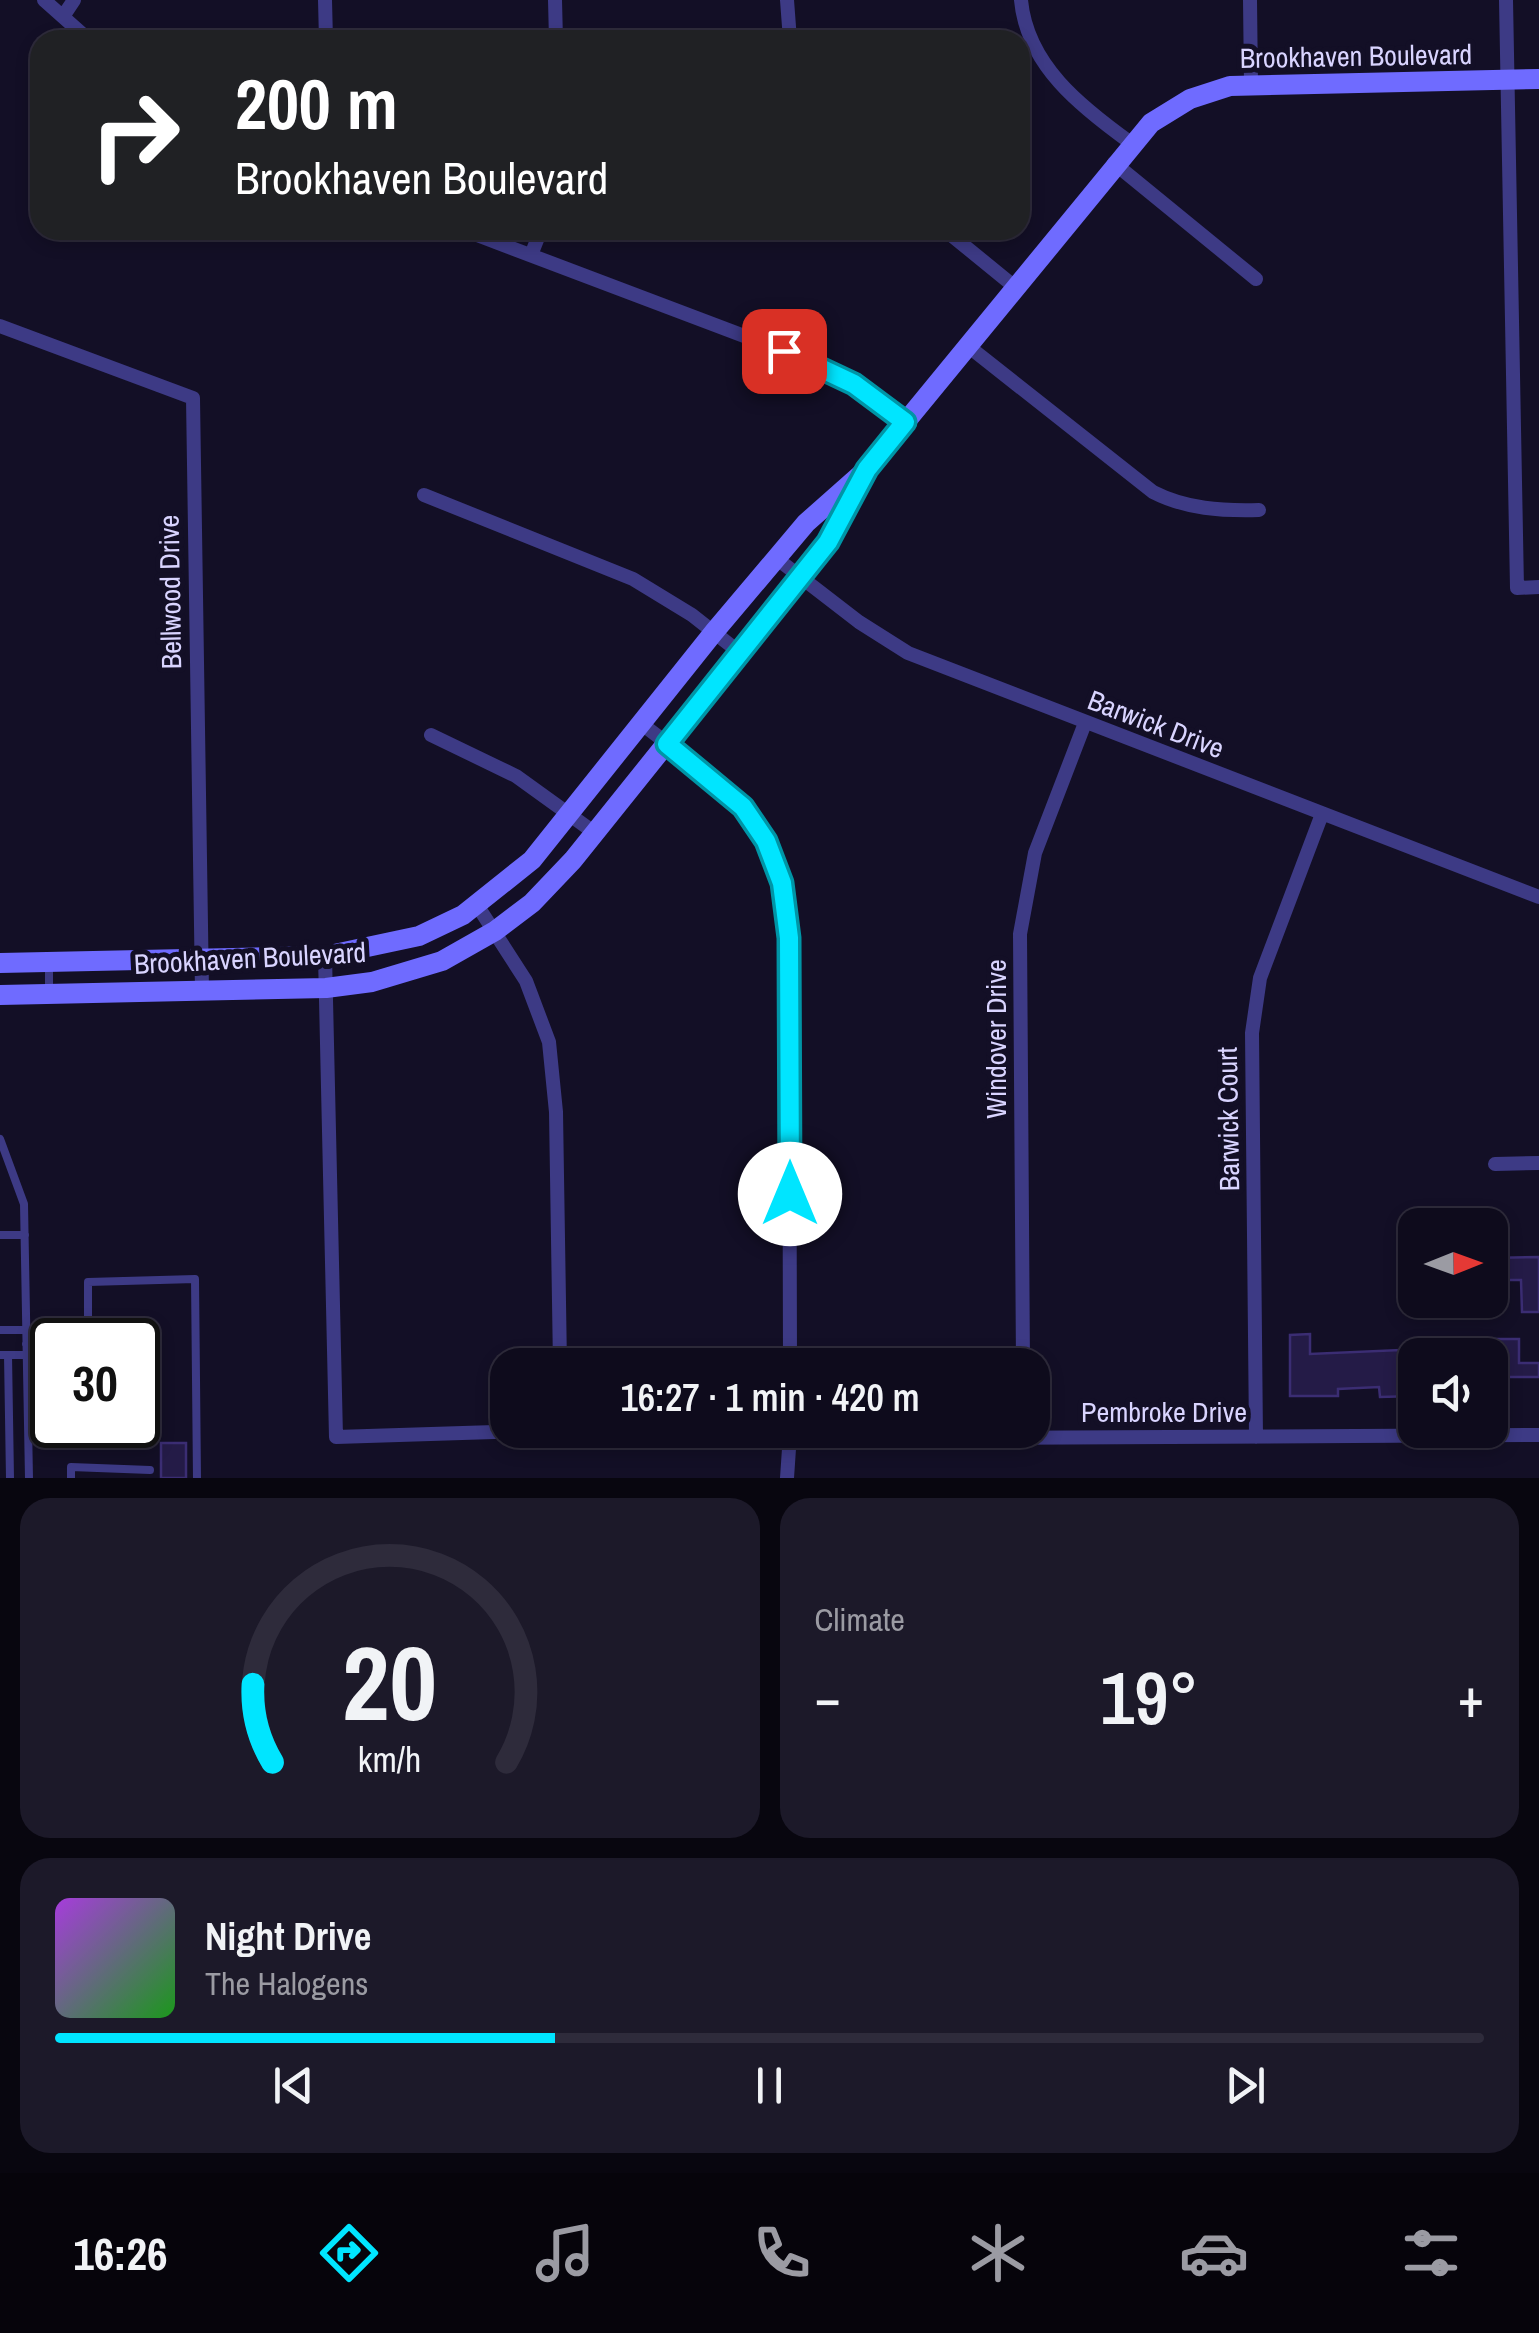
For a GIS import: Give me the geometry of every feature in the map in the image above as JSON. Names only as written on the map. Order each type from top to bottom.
[{"type":"street","points":[[44,0],[79,30]]},
{"type":"street","points":[[64,15],[74,0]]},
{"type":"street","points":[[325,0],[326,30]]},
{"type":"street","points":[[555,0],[556,30]]},
{"type":"street","points":[[787,0],[789,30]]},
{"type":"street","points":[[1021,0],[1027,30]]},
{"type":"street","points":[[1250,0],[1251,84]]},
{"type":"street","points":[[1506,0],[1517,588],[1539,587]]},
{"type":"street","points":[[1030,37],[1047,68],[1082,104],[1130,143]]},
{"type":"street","name":"Brookhaven Boulevard","points":[[0,963],[325,956],[378,948],[419,936],[477,904],[532,860],[776,558],[806,523],[867,469],[1151,122],[1210,90],[1251,84],[1539,79]]},
{"type":"street","points":[[1114,163],[1256,279]]},
{"type":"street","points":[[491,240],[813,362],[854,384],[905,422]]},
{"type":"street","points":[[531,255],[537,240]]},
{"type":"street","points":[[957,240],[1014,287]]},
{"type":"street","name":"Bellwood Drive","points":[[0,326],[193,398],[202,990]]},
{"type":"street","points":[[968,346],[1154,492],[1180,504],[1224,511],[1258,510]]},
{"type":"street","name":"Brookhaven Boulevard","points":[[0,995],[326,988],[372,982],[420,969],[495,931],[552,884],[667,744],[828,542],[867,469]]},
{"type":"street","points":[[424,496],[598,562],[664,597],[739,652]]},
{"type":"street","name":"Barwick Drive","points":[[776,558],[908,653],[1539,897]]},
{"type":"street","name":"Windover Drive","points":[[1023,1348],[1020,934],[1035,852],[1085,723]]},
{"type":"street","points":[[642,724],[743,807],[775,861],[786,900],[790,966],[790,1348]]},
{"type":"street","points":[[432,735],[516,776],[595,833]]},
{"type":"street","name":"Barwick Court","points":[[1256,1437],[1252,1033],[1256,998],[1322,814]]},
{"type":"street","points":[[477,904],[536,1002],[551,1054],[556,1112],[560,1348]]},
{"type":"street","points":[[325,956],[336,1437],[490,1433]]},
{"type":"street","points":[[1495,1164],[1539,1163]]},
{"type":"street","name":"Pembroke Drive","points":[[1050,1434],[1539,1435]]},
{"type":"street","points":[[787,1478],[789,1448]]},
{"type":"street","points":[[792,1448],[796,1478]]},
{"type":"lane","points":[[48,963],[50,994]]},
{"type":"lane","points":[[0,1139],[24,1204],[29,1478]]},
{"type":"lane","points":[[0,1235],[25,1235]]},
{"type":"lane","points":[[88,1318],[88,1282],[195,1279],[198,1478]]},
{"type":"lane","points":[[0,1330],[26,1330]]},
{"type":"lane","points":[[10,1478],[4,1355],[26,1355]]},
{"type":"lane","points":[[71,1478],[71,1468],[150,1470]]},
{"type":"building","points":[[1539,1257],[1539,1312],[1522,1312],[1521,1280],[1508,1280],[1508,1258]]},
{"type":"building","points":[[1310,1334],[1310,1354],[1398,1350],[1398,1396],[1380,1397],[1379,1387],[1338,1389],[1338,1396],[1290,1396],[1290,1335]]},
{"type":"building","points":[[1508,1339],[1519,1339],[1519,1363],[1539,1363],[1539,1377],[1508,1377]]},
{"type":"building","points":[[161,1443],[186,1443],[186,1478],[161,1478]]},
{"type":"route","points":[[784,351],[833,371],[905,422],[867,469],[828,542],[667,744],[743,807],[766,841],[782,883],[789,938],[790,1194]]}]
